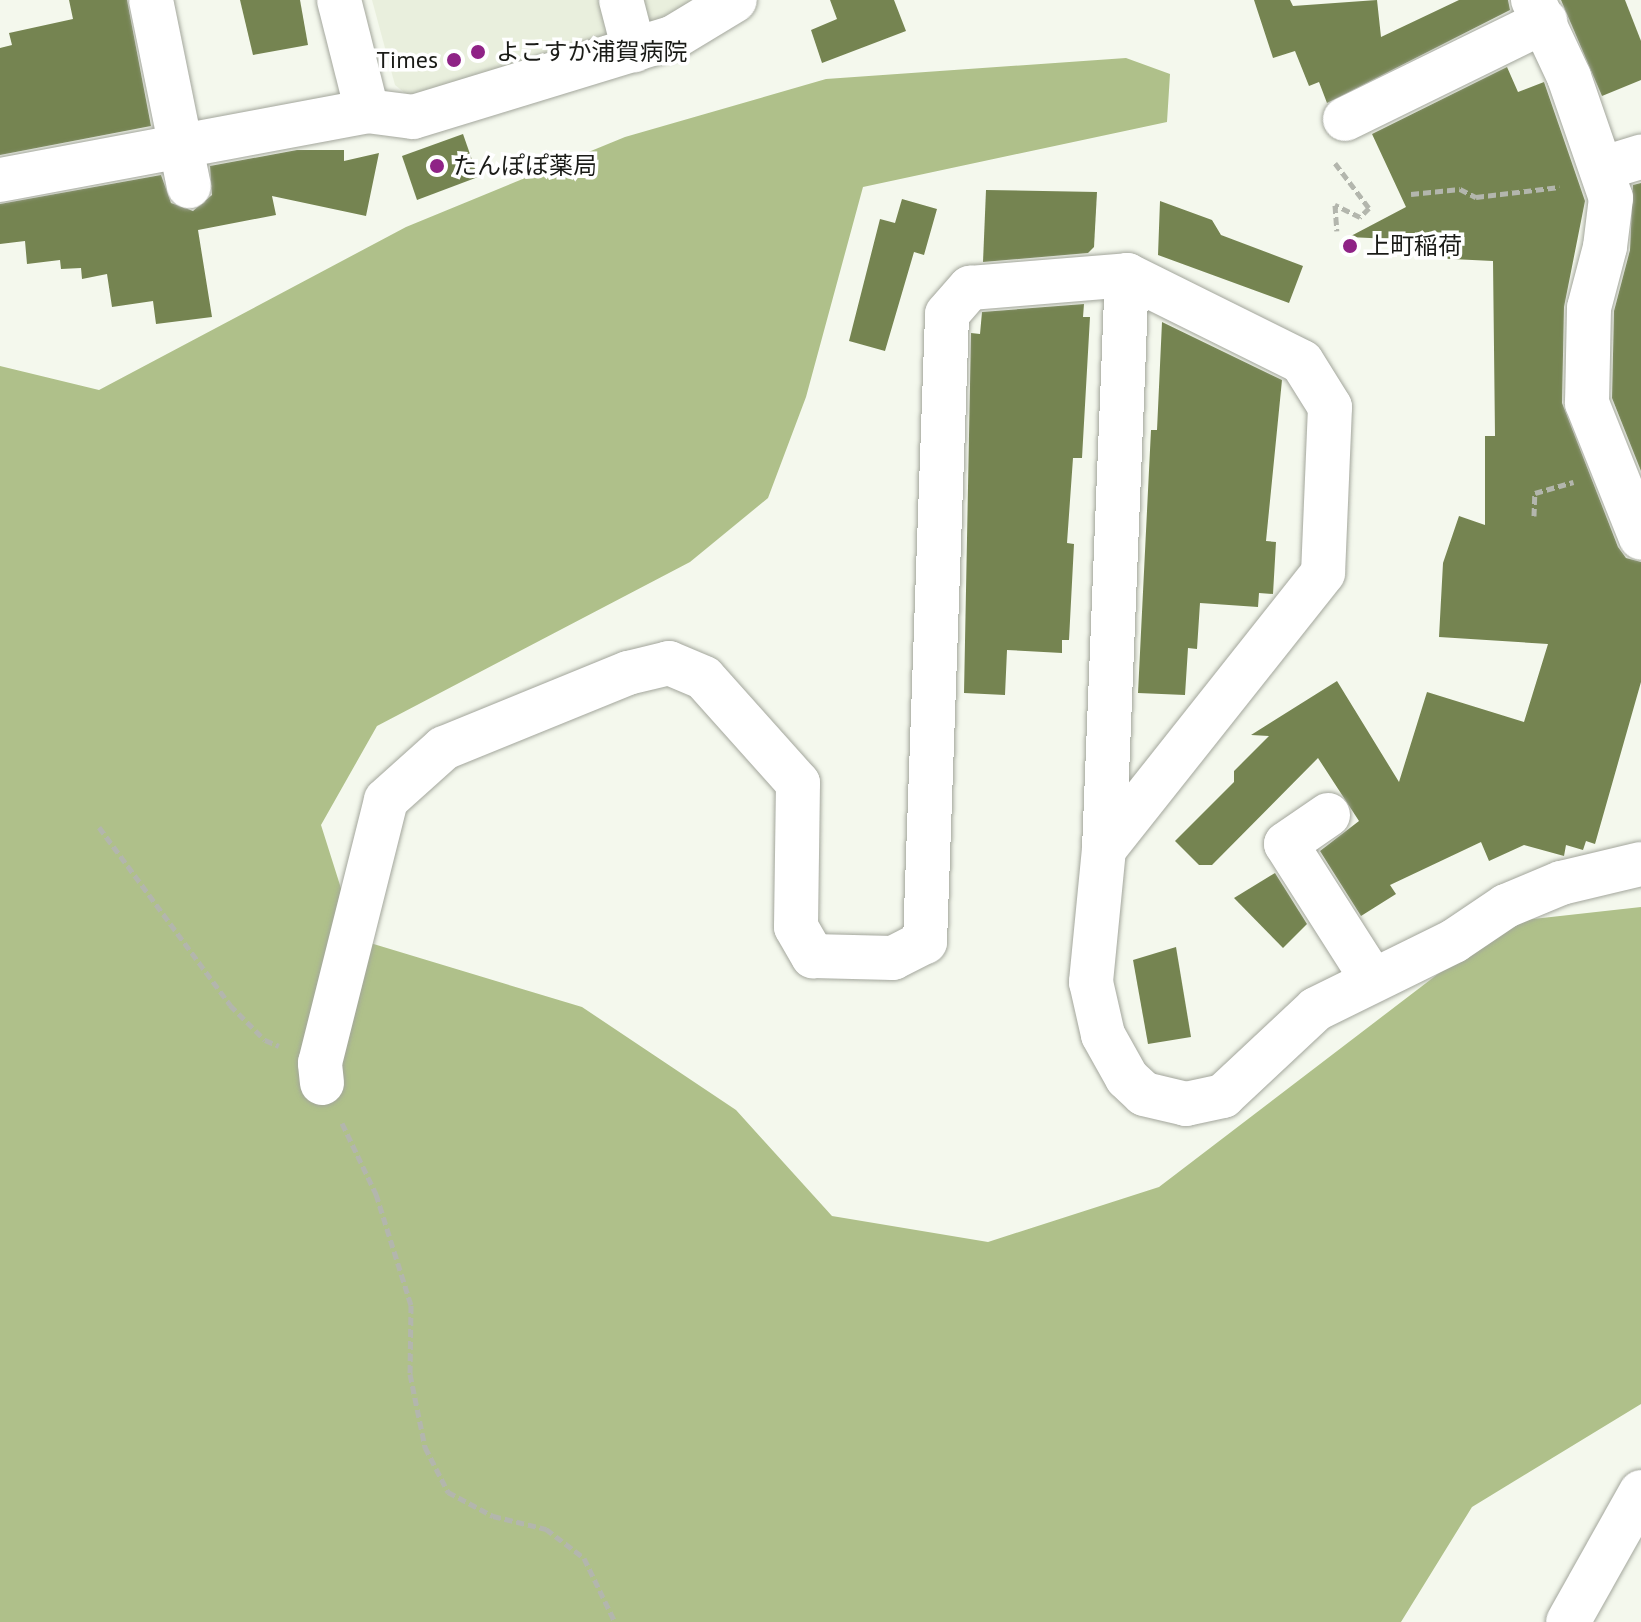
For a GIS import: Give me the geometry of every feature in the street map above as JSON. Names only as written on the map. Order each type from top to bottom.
[{"type":"street","points":[[151,0],[187,166]]},
{"type":"street","points":[[339,0],[367,111]]},
{"type":"street","points":[[621,0],[634,50]]},
{"type":"street","points":[[0,180],[187,166],[367,111],[413,117],[674,37],[735,0]]},
{"type":"street","points":[[1345,119],[1539,10],[1622,162],[1611,198],[1584,358],[1587,403],[1620,462],[1641,538]]},
{"type":"street","points":[[321,1073],[386,800],[444,748],[628,673],[669,663],[704,678],[798,783],[796,927],[813,956],[893,958],[925,942],[947,314],[970,288],[1127,275],[1302,362],[1330,407],[1323,573],[1104,849]]},
{"type":"street","points":[[1127,275],[1104,849],[1091,982],[1103,1035],[1121,1068],[1157,1101],[1186,1104],[1223,1096],[1316,1009],[1454,941],[1506,906],[1561,883],[1641,864]]},
{"type":"street","points":[[1328,815],[1286,844],[1372,979]]},
{"type":"street","points":[[1568,1622],[1641,1492]]},
{"type":"path","points":[[1337,231],[1335,205],[1360,217],[1369,208],[1333,163],[1367,156],[1345,119]]},
{"type":"path","points":[[1411,194],[1460,189],[1476,197],[1594,183],[1622,162]]},
{"type":"path","points":[[1534,516],[1535,493],[1620,462]]},
{"type":"path","points":[[99,827],[230,1005],[265,1040],[321,1073],[376,1194],[407,1291],[410,1374],[425,1447],[448,1492],[493,1516],[546,1529],[584,1558],[615,1622]]},
{"type":"shaded area","name":"よこすか浦賀病院","points":[[372,0],[703,0],[672,19],[415,101],[395,85]]},
{"type":"green space","points":[[1126,58],[1170,74],[1167,122],[863,187],[806,397],[768,498],[690,562],[377,726],[321,825],[357,939],[582,1007],[736,1110],[832,1216],[988,1242],[1159,1187],[1506,922],[1641,907],[1641,1404],[1472,1507],[1401,1622],[0,1622],[0,366],[99,390],[406,227],[625,137],[826,79]]},
{"type":"building","points":[[69,0],[127,0],[151,126],[0,155],[0,48],[12,45],[9,33],[73,19]]},
{"type":"building","points":[[240,0],[300,0],[308,45],[253,55]]},
{"type":"building","points":[[830,0],[894,0],[906,31],[822,63],[811,30],[837,19]]},
{"type":"building","points":[[1254,0],[1290,0],[1293,6],[1377,0],[1381,37],[1459,0],[1508,0],[1510,10],[1327,103],[1319,82],[1309,86],[1295,51],[1273,58]]},
{"type":"building","points":[[1561,0],[1625,0],[1641,41],[1641,80],[1602,96]]},
{"type":"building","points":[[1507,67],[1518,92],[1544,82],[1585,201],[1564,307],[1562,403],[1618,547],[1626,558],[1641,562],[1641,682],[1595,844],[1586,841],[1583,850],[1566,845],[1564,856],[1524,845],[1489,861],[1481,842],[1390,885],[1396,894],[1361,916],[1320,851],[1359,821],[1318,758],[1212,865],[1199,865],[1175,841],[1234,782],[1234,771],[1269,736],[1251,735],[1337,681],[1399,782],[1427,692],[1524,722],[1548,644],[1439,637],[1443,563],[1459,516],[1485,525],[1485,436],[1495,436],[1493,261],[1431,258],[1432,241],[1349,237],[1406,207],[1372,134]]},
{"type":"building","points":[[463,134],[478,177],[417,200],[402,156]]},
{"type":"building","points":[[297,150],[344,150],[344,161],[379,153],[366,216],[272,196],[276,215],[198,230],[212,317],[156,324],[153,301],[112,307],[107,274],[82,279],[81,268],[61,269],[60,260],[27,264],[25,241],[0,244],[0,204],[161,175],[171,203],[193,211],[212,195],[210,166]]},
{"type":"building","points":[[1641,183],[1641,471],[1612,398],[1614,311],[1630,250],[1633,185]]},
{"type":"building","points":[[986,190],[1097,192],[1094,247],[1088,253],[983,262]]},
{"type":"building","points":[[902,199],[937,209],[924,255],[914,252],[885,351],[849,341],[880,219],[895,223]]},
{"type":"building","points":[[1160,201],[1212,220],[1221,235],[1303,266],[1289,303],[1158,255]]},
{"type":"building","points":[[1084,304],[1083,317],[1090,317],[1082,458],[1073,458],[1067,543],[1074,544],[1069,640],[1062,640],[1062,653],[1007,650],[1005,695],[964,693],[971,333],[980,334],[982,312]]},
{"type":"building","points":[[1162,322],[1282,380],[1266,541],[1276,542],[1273,594],[1259,593],[1258,607],[1200,603],[1197,649],[1188,648],[1185,695],[1138,693],[1151,430],[1157,430]]},
{"type":"building","points":[[1275,873],[1307,924],[1283,948],[1234,898]]},
{"type":"building","points":[[1176,947],[1191,1037],[1148,1044],[1133,960]]},
{"type":"place","name":"よこすか浦賀病院","points":[[478,52]]},
{"type":"place","name":"Times","points":[[454,60]]},
{"type":"place","name":"たんぽぽ薬局","points":[[437,166]]},
{"type":"place","name":"上町稲荷","points":[[1350,246]]}]
